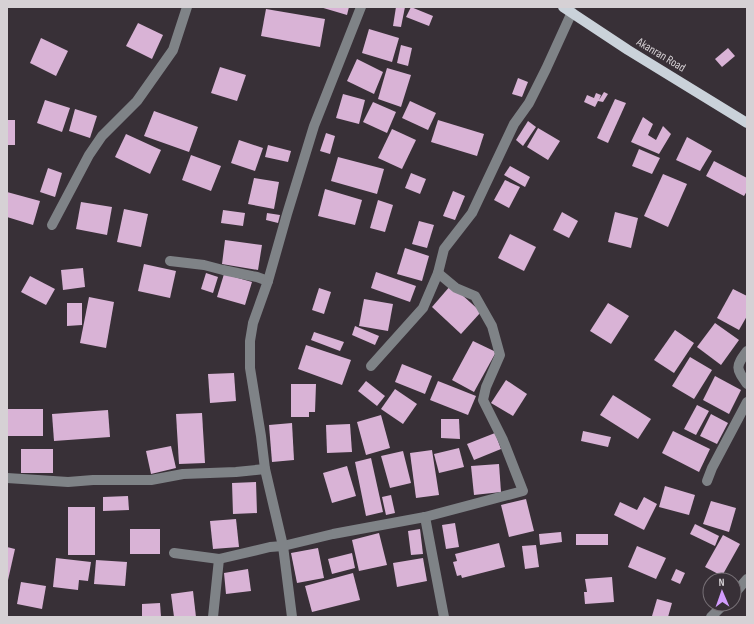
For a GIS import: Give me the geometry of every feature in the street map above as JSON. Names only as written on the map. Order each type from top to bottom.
[{"type":"main road","name":"Akanran Road","points":[[568,9],[628,50],[747,123]]},
{"type":"street","points":[[52,225],[89,155],[102,136],[137,101],[174,50],[187,7]]},
{"type":"street","points":[[292,617],[283,546],[265,469],[250,368],[250,341],[253,323],[268,281],[314,126],[361,7]]},
{"type":"street","points":[[371,366],[423,308],[438,273],[444,249],[472,213],[514,124],[529,103],[546,69],[568,9]]},
{"type":"street","points":[[170,261],[204,265],[257,277],[268,281]]},
{"type":"street","points":[[174,553],[219,559],[333,534],[425,517],[523,491],[503,440],[483,400],[486,387],[500,354],[492,326],[475,296],[456,288],[438,273]]},
{"type":"street","points":[[747,351],[739,362],[738,372],[747,384]]},
{"type":"street","points":[[706,481],[747,402]]},
{"type":"street","points":[[7,478],[68,482],[93,480],[144,480],[183,474],[236,472],[265,469]]},
{"type":"street","points":[[425,517],[444,617]]},
{"type":"street","points":[[213,617],[219,559]]},
{"type":"building","points":[[320,7],[349,7],[347,15]]},
{"type":"building","points":[[396,7],[405,7],[401,27],[393,26]]},
{"type":"building","points":[[411,7],[433,16],[429,26],[406,17]]},
{"type":"building","points":[[266,9],[325,19],[320,47],[261,36]]},
{"type":"building","points":[[138,23],[163,35],[152,59],[126,46]]},
{"type":"building","points":[[369,29],[399,38],[392,62],[362,53]]},
{"type":"building","points":[[41,38],[68,51],[56,76],[30,63]]},
{"type":"building","points":[[401,45],[412,48],[408,66],[397,63]]},
{"type":"building","points":[[728,48],[735,56],[722,67],[715,59]]},
{"type":"building","points":[[357,59],[383,72],[374,94],[347,81]]},
{"type":"building","points":[[220,67],[246,75],[237,101],[211,93]]},
{"type":"building","points":[[387,68],[411,75],[401,107],[378,99]]},
{"type":"building","points":[[518,78],[528,82],[522,97],[512,94]]},
{"type":"building","points":[[604,92],[608,94],[603,102],[598,101],[595,107],[584,102],[587,95],[594,98],[596,93],[601,95],[599,100]]},
{"type":"building","points":[[343,94],[365,100],[359,124],[336,118]]},
{"type":"building","points":[[615,99],[626,103],[608,143],[597,138]]},
{"type":"building","points":[[45,100],[70,108],[62,132],[37,123]]},
{"type":"building","points":[[410,101],[436,113],[428,130],[402,118]]},
{"type":"building","points":[[373,102],[396,112],[387,133],[363,122]]},
{"type":"building","points":[[75,109],[97,116],[90,138],[69,131]]},
{"type":"building","points":[[154,111],[198,127],[189,152],[144,136]]},
{"type":"building","points":[[643,117],[653,124],[648,135],[656,140],[663,126],[671,134],[659,154],[631,142]]},
{"type":"building","points":[[7,120],[15,120],[15,145],[7,145]]},
{"type":"building","points":[[438,120],[484,134],[477,156],[431,142]]},
{"type":"building","points":[[528,121],[536,127],[523,146],[516,140]]},
{"type":"building","points":[[538,128],[560,141],[548,160],[527,147]]},
{"type":"building","points":[[392,129],[416,140],[402,169],[378,158]]},
{"type":"building","points":[[326,133],[335,136],[330,154],[320,151]]},
{"type":"building","points":[[126,134],[161,150],[150,174],[115,157]]},
{"type":"building","points":[[687,137],[712,151],[700,171],[676,160]]},
{"type":"building","points":[[239,140],[263,148],[255,171],[231,163]]},
{"type":"building","points":[[268,145],[291,151],[288,162],[265,157]]},
{"type":"building","points":[[639,149],[660,158],[652,174],[632,166]]},
{"type":"building","points":[[191,155],[221,166],[211,191],[182,180]]},
{"type":"building","points":[[338,157],[384,169],[377,194],[331,181]]},
{"type":"building","points":[[714,161],[747,178],[747,191],[744,196],[706,176]]},
{"type":"building","points":[[510,166],[530,177],[525,187],[504,175]]},
{"type":"building","points":[[48,168],[62,173],[55,197],[40,192]]},
{"type":"building","points":[[411,173],[426,179],[420,194],[405,188]]},
{"type":"building","points":[[663,174],[687,184],[668,227],[644,216]]},
{"type":"building","points":[[254,178],[279,182],[274,209],[248,204]]},
{"type":"building","points":[[505,180],[520,187],[509,208],[494,200]]},
{"type":"building","points":[[325,189],[362,200],[355,225],[318,216]]},
{"type":"building","points":[[453,191],[465,196],[455,220],[443,216]]},
{"type":"building","points":[[7,192],[40,201],[33,225],[7,217]]},
{"type":"building","points":[[378,200],[393,205],[385,232],[370,228]]},
{"type":"building","points":[[81,202],[112,207],[107,235],[76,229]]},
{"type":"building","points":[[124,209],[148,214],[141,247],[117,242]]},
{"type":"building","points":[[223,210],[245,213],[243,226],[221,223]]},
{"type":"building","points":[[562,212],[578,221],[569,238],[553,230]]},
{"type":"building","points":[[615,212],[638,218],[631,248],[608,242]]},
{"type":"building","points":[[267,213],[280,215],[278,223],[266,220]]},
{"type":"building","points":[[419,221],[434,225],[427,248],[412,244]]},
{"type":"building","points":[[510,234],[536,247],[524,271],[498,258]]},
{"type":"building","points":[[225,240],[262,245],[258,270],[222,264]]},
{"type":"building","points":[[405,248],[429,256],[422,281],[397,274]]},
{"type":"building","points":[[144,264],[176,271],[170,298],[138,291]]},
{"type":"building","points":[[83,268],[85,287],[63,290],[61,270]]},
{"type":"building","points":[[376,272],[416,286],[410,302],[371,288]]},
{"type":"building","points":[[206,273],[218,277],[213,293],[201,289]]},
{"type":"building","points":[[224,274],[252,282],[245,305],[217,297]]},
{"type":"building","points":[[30,276],[55,289],[46,305],[21,292]]},
{"type":"building","points":[[451,285],[481,312],[461,334],[432,307]]},
{"type":"building","points":[[319,288],[331,292],[324,314],[312,310]]},
{"type":"building","points":[[733,289],[747,296],[747,316],[739,330],[717,318]]},
{"type":"building","points":[[89,297],[114,302],[106,348],[80,343]]},
{"type":"building","points":[[364,299],[393,304],[388,331],[359,326]]},
{"type":"building","points":[[67,303],[82,303],[82,325],[67,326]]},
{"type":"building","points":[[608,303],[629,316],[611,344],[590,331]]},
{"type":"building","points":[[715,323],[739,340],[721,365],[697,347]]},
{"type":"building","points":[[355,326],[379,336],[375,345],[352,335]]},
{"type":"building","points":[[675,330],[694,343],[674,373],[654,360]]},
{"type":"building","points":[[314,332],[344,342],[340,351],[311,340]]},
{"type":"building","points":[[473,341],[496,352],[474,392],[452,380]]},
{"type":"building","points":[[306,345],[351,360],[342,385],[298,369]]},
{"type":"building","points":[[690,357],[712,370],[694,399],[672,386]]},
{"type":"building","points":[[402,364],[432,376],[425,394],[395,382]]},
{"type":"building","points":[[234,373],[236,401],[210,403],[208,374]]},
{"type":"building","points":[[715,376],[741,390],[729,414],[703,400]]},
{"type":"building","points":[[506,380],[527,394],[513,416],[491,403]]},
{"type":"building","points":[[366,381],[385,396],[377,406],[358,391]]},
{"type":"building","points":[[438,381],[476,396],[468,415],[430,400]]},
{"type":"building","points":[[291,384],[316,384],[315,412],[309,412],[309,417],[291,417]]},
{"type":"building","points":[[395,389],[417,404],[403,424],[381,409]]},
{"type":"building","points":[[613,395],[651,419],[638,439],[600,415]]},
{"type":"building","points":[[697,405],[709,411],[696,435],[684,429]]},
{"type":"building","points":[[7,409],[43,409],[43,436],[7,436]]},
{"type":"building","points":[[108,410],[110,437],[54,441],[52,414]]},
{"type":"building","points":[[202,413],[205,463],[179,464],[176,414]]},
{"type":"building","points":[[711,414],[728,423],[717,444],[700,436]]},
{"type":"building","points":[[381,415],[390,448],[366,455],[357,422]]},
{"type":"building","points":[[441,419],[459,419],[460,439],[441,438]]},
{"type":"building","points":[[292,423],[294,460],[272,462],[269,425]]},
{"type":"building","points":[[350,424],[352,452],[327,453],[326,425]]},
{"type":"building","points":[[583,431],[611,437],[608,447],[581,441]]},
{"type":"building","points":[[673,431],[710,449],[699,472],[662,453]]},
{"type":"building","points":[[495,433],[501,449],[474,460],[467,444]]},
{"type":"building","points":[[171,446],[176,468],[151,474],[146,451]]},
{"type":"building","points":[[459,448],[464,467],[439,473],[434,454]]},
{"type":"building","points":[[21,449],[53,449],[53,473],[21,473]]},
{"type":"building","points":[[432,450],[439,495],[416,498],[410,453]]},
{"type":"building","points":[[403,451],[411,483],[390,488],[381,456]]},
{"type":"building","points":[[371,458],[383,512],[366,516],[355,462]]},
{"type":"building","points":[[499,464],[501,492],[474,495],[471,466]]},
{"type":"building","points":[[347,466],[356,496],[332,503],[323,473]]},
{"type":"building","points":[[256,482],[257,513],[233,514],[232,483]]},
{"type":"building","points":[[665,486],[695,495],[689,515],[659,507]]},
{"type":"building","points":[[391,495],[395,513],[386,515],[382,497]]},
{"type":"building","points":[[128,496],[129,510],[103,511],[103,497]]},
{"type":"building","points":[[644,497],[657,504],[644,530],[614,515],[620,502],[637,510]]},
{"type":"building","points":[[526,499],[534,531],[509,537],[501,505]]},
{"type":"building","points":[[711,501],[736,508],[729,532],[703,524]]},
{"type":"building","points":[[68,507],[95,507],[95,555],[68,555]]},
{"type":"building","points":[[236,519],[239,547],[213,549],[210,521]]},
{"type":"building","points":[[455,523],[459,547],[446,549],[442,525]]},
{"type":"building","points":[[695,524],[719,536],[715,546],[690,534]]},
{"type":"building","points":[[130,529],[160,529],[160,554],[130,554]]},
{"type":"building","points":[[420,529],[423,554],[411,555],[408,531]]},
{"type":"building","points":[[561,532],[562,542],[540,545],[539,534]]},
{"type":"building","points":[[379,533],[387,565],[359,571],[352,540]]},
{"type":"building","points":[[576,534],[608,534],[608,545],[576,545]]},
{"type":"building","points":[[723,535],[740,544],[724,572],[714,572],[705,567]]},
{"type":"building","points":[[499,543],[505,567],[462,578],[461,575],[457,576],[453,562],[457,561],[455,554]]},
{"type":"building","points":[[536,545],[539,567],[525,569],[522,546]]},
{"type":"building","points":[[637,546],[666,558],[656,579],[628,567]]},
{"type":"building","points":[[7,547],[15,549],[8,580],[7,580]]},
{"type":"building","points":[[318,548],[324,578],[297,583],[291,553]]},
{"type":"building","points":[[352,553],[355,568],[332,574],[328,559]]},
{"type":"building","points":[[56,558],[91,562],[88,581],[79,580],[78,590],[53,587]]},
{"type":"building","points":[[423,558],[427,581],[397,587],[393,563]]},
{"type":"building","points":[[96,560],[127,562],[125,586],[94,584]]},
{"type":"building","points":[[248,569],[251,591],[226,594],[224,573]]},
{"type":"building","points":[[676,569],[685,573],[680,584],[671,580]]},
{"type":"building","points":[[353,573],[360,600],[312,612],[305,586]]},
{"type":"building","points":[[612,577],[614,602],[585,604],[584,592],[587,592],[585,579]]},
{"type":"building","points":[[21,582],[46,586],[42,609],[17,604]]},
{"type":"building","points":[[193,591],[196,617],[174,617],[171,594]]},
{"type":"building","points":[[657,599],[672,603],[668,617],[652,616]]},
{"type":"building","points":[[160,603],[161,617],[142,617],[142,604]]}]
